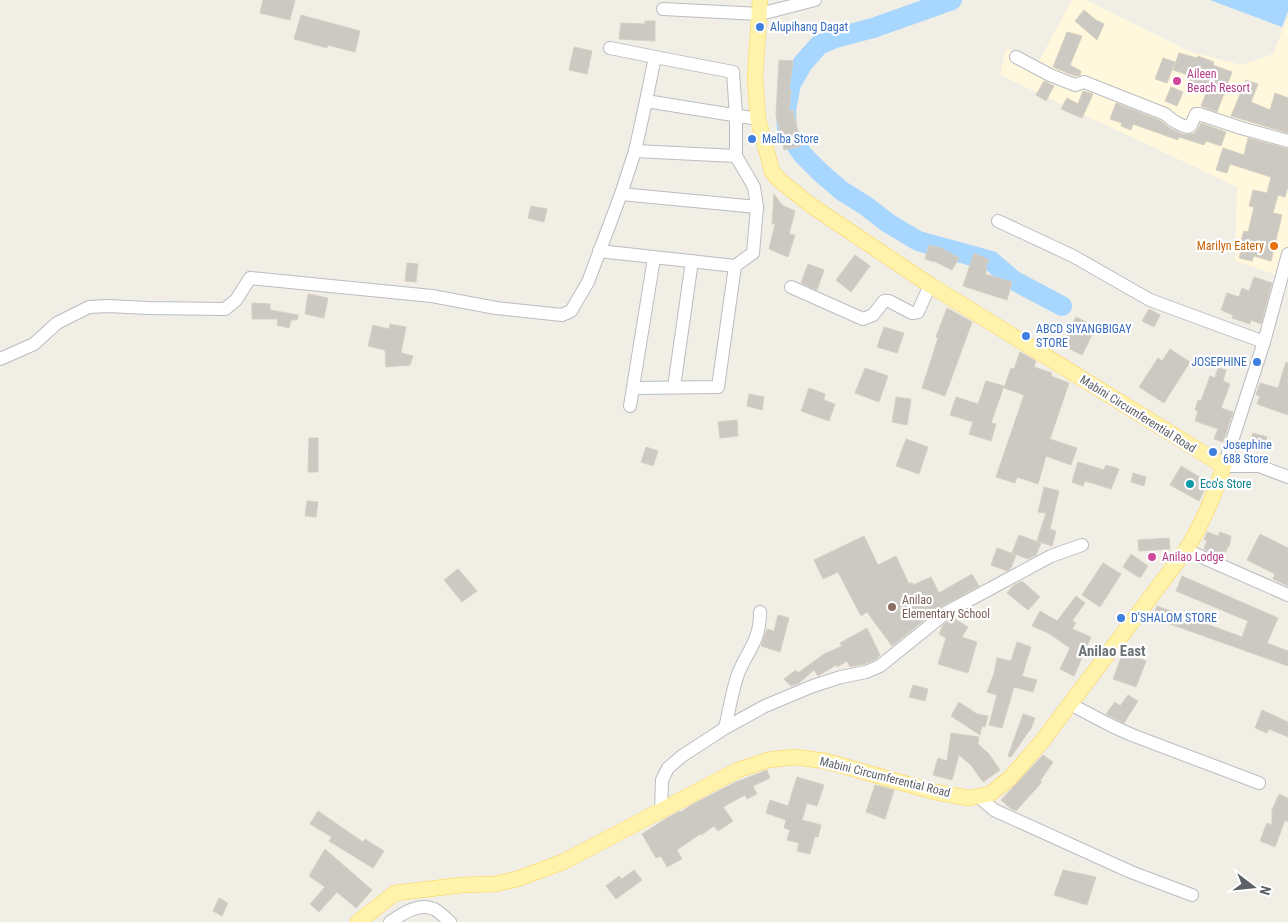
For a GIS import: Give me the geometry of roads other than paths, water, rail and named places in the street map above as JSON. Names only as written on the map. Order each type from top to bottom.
[{"type":"main road","name":"Mabini Circumferential Road","points":[[365,920],[395,893],[462,885],[495,884],[517,879],[563,862],[738,770],[768,760],[794,756],[826,761],[936,792],[969,798],[990,794],[1010,778],[1043,740],[1186,550],[1199,530],[1213,500],[1224,466],[930,285],[809,204],[777,178],[772,171],[758,119],[755,78],[760,7]]},
{"type":"street","points":[[663,9],[760,7],[815,0]]},
{"type":"street","points":[[599,251],[735,266],[753,253],[758,207],[754,187],[736,156],[733,72],[610,48]]},
{"type":"street","points":[[0,359],[34,344],[57,323],[89,307],[225,309],[236,300],[250,278],[432,296],[496,308],[562,315],[571,311],[588,282],[621,194],[635,151],[655,57]]},
{"type":"street","points":[[1016,57],[1050,75],[1075,85],[1084,82],[1165,114],[1170,120],[1184,126],[1188,127],[1191,125],[1196,114],[1200,114],[1288,141]]},
{"type":"street","points":[[646,101],[758,119]]},
{"type":"street","points":[[635,151],[736,156]]},
{"type":"street","points":[[621,194],[758,207]]},
{"type":"street","points":[[998,221],[1073,256],[1150,300],[1264,342]]},
{"type":"street","points":[[630,406],[654,258]]},
{"type":"street","points":[[1287,261],[1282,298],[1264,342],[1224,466],[1259,466],[1288,476]]},
{"type":"street","points":[[674,386],[692,262]]},
{"type":"street","points":[[634,388],[674,386],[718,387],[735,266]]},
{"type":"street","points":[[791,287],[864,319],[873,315],[884,301],[889,301],[912,313],[918,312],[930,285]]},
{"type":"street","points":[[661,811],[662,780],[668,768],[682,756],[725,728],[765,706],[813,686],[866,672],[880,666],[947,612],[1051,556],[1082,545]]},
{"type":"street","points":[[1186,550],[1288,595]]},
{"type":"street","points":[[725,728],[737,677],[742,664],[756,642],[760,626],[760,612]]},
{"type":"street","points":[[1070,704],[1112,726],[1258,783]]},
{"type":"street","points":[[978,796],[994,810],[1131,872],[1192,895]]},
{"type":"street","points":[[390,922],[405,912],[420,907],[434,909],[450,922]]},
{"type":"water","points":[[1210,0],[1288,0],[1288,11],[1282,27]]},
{"type":"waterway","points":[[952,0],[873,28],[835,38],[819,45],[803,63],[791,84],[786,110],[787,132],[803,155],[821,173],[842,191],[888,223],[918,241],[991,261],[1013,280],[1062,306]]},
{"type":"place","name":"Alupihang Dagat","points":[[760,27]]},
{"type":"place","name":"Aileen Beach Resort","points":[[1177,81]]},
{"type":"place","name":"Melba Store","points":[[752,139]]},
{"type":"place","name":"Marilyn Eatery","points":[[1274,246]]},
{"type":"place","name":"ABCD SIYANGBIGAY STORE","points":[[1026,336]]},
{"type":"place","name":"JOSEPHINE","points":[[1257,362]]},
{"type":"place","name":"Josephine 688 Store","points":[[1213,452]]},
{"type":"place","name":"Eco's Store","points":[[1190,484]]},
{"type":"place","name":"Anilao Lodge","points":[[1152,557]]},
{"type":"place","name":"Anilao Elementary School","points":[[892,607]]},
{"type":"place","name":"D'SHALOM STORE","points":[[1121,618]]},
{"type":"district","name":"Anilao East","points":[[1112,651]]}]
